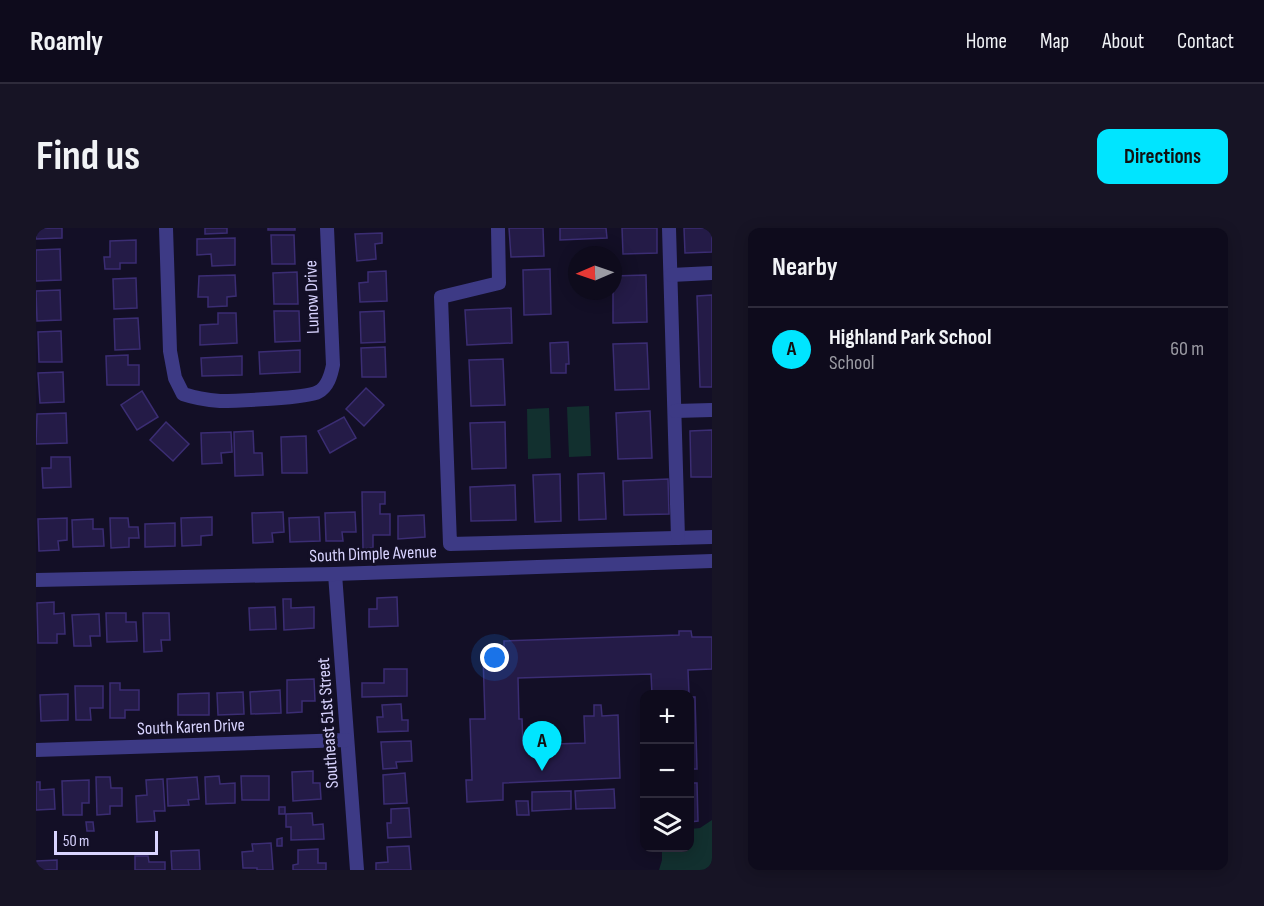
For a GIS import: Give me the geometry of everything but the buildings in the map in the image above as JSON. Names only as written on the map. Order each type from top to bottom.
[{"type":"street","name":"Lunow Drive","points":[[166,228],[170,351],[175,378],[183,394],[220,401],[296,397],[318,393],[330,379],[333,365],[327,228]]},
{"type":"street","points":[[498,228],[499,282],[441,297],[450,544],[712,537]]},
{"type":"street","points":[[669,228],[678,538]]},
{"type":"street","points":[[671,275],[712,273]]},
{"type":"street","points":[[675,411],[712,410]]},
{"type":"street","name":"South Dimple Avenue","points":[[36,580],[335,574],[712,561]]},
{"type":"street","name":"Southeast 51st Street","points":[[335,574],[357,870]]},
{"type":"street","name":"South Karen Drive","points":[[36,750],[347,740]]},
{"type":"green space","points":[[589,406],[591,456],[569,457],[567,407]]},
{"type":"green space","points":[[549,408],[551,458],[528,459],[527,409]]},
{"type":"green space","points":[[712,820],[712,870],[659,870],[662,852],[694,852],[694,829],[700,828]]},
{"type":"place","name":"Highland Park School","points":[[542,771]]}]
